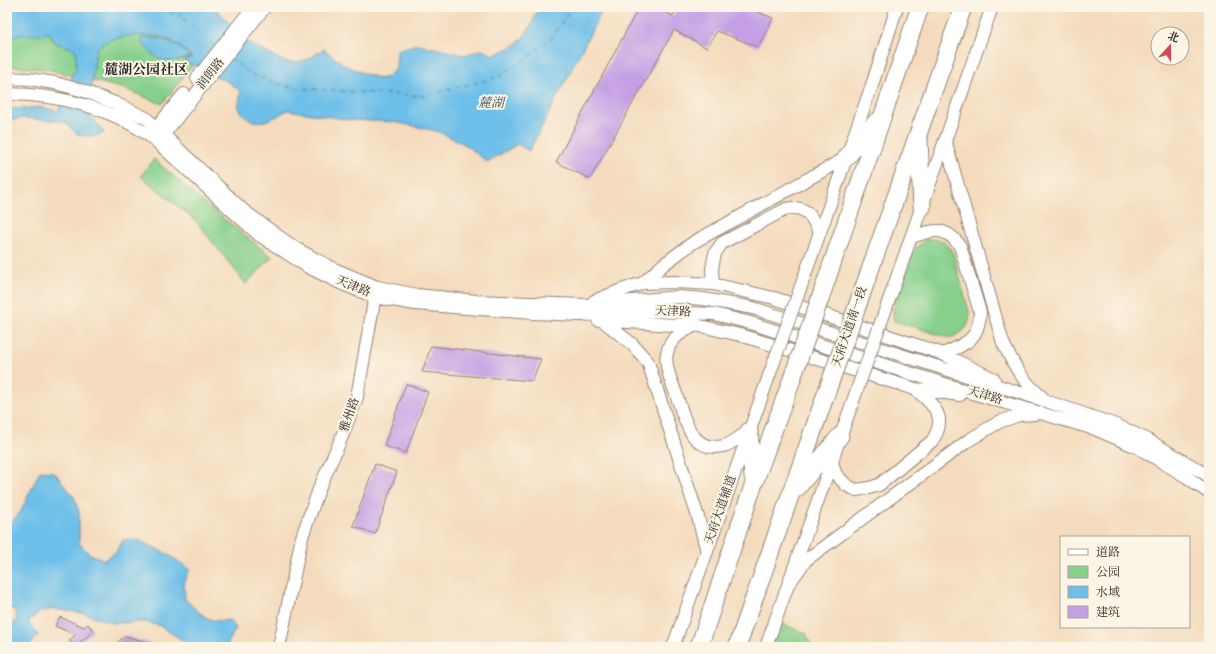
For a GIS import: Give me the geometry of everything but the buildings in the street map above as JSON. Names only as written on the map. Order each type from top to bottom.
[{"type":"highway","points":[[699,647],[754,483],[822,293],[920,7]]},
{"type":"highway","name":"天府大道南一段","points":[[737,647],[918,130],[963,7]]},
{"type":"highway","points":[[846,158],[883,112]]},
{"type":"highway","points":[[918,130],[922,207]]},
{"type":"highway","points":[[749,431],[754,483]]},
{"type":"highway","points":[[790,496],[840,436]]},
{"type":"street","name":"润朗路","points":[[157,135],[254,7]]},
{"type":"street","name":"润朗路","points":[[184,100],[265,7]]},
{"type":"street","name":"天府大道辅道","points":[[673,647],[873,82],[897,7]]},
{"type":"street","points":[[766,647],[992,7]]},
{"type":"street","points":[[7,78],[29,79],[55,83],[84,91],[115,103],[146,118],[157,135]]},
{"type":"street","points":[[7,94],[43,97],[104,111],[157,135]]},
{"type":"street","name":"天津路","points":[[157,135],[243,210],[278,236],[376,292],[417,294],[546,309],[655,311],[714,314],[747,322],[989,398],[1047,408],[1116,425],[1146,439],[1209,476]]},
{"type":"street","points":[[788,585],[806,560],[969,440],[999,422],[1047,408],[1018,372],[1003,343],[945,140]]},
{"type":"street","points":[[643,284],[664,264],[694,242],[846,158]]},
{"type":"street","points":[[713,284],[712,269],[715,253],[722,242],[786,209],[794,207],[802,209],[813,217],[820,233]]},
{"type":"street","points":[[912,237],[933,230],[943,231],[954,237],[960,246],[980,312],[978,328],[971,339],[964,345],[944,354]]},
{"type":"street","points":[[582,310],[620,291],[643,284],[675,282],[713,284],[774,298],[944,354],[1027,396]]},
{"type":"street","name":"雅州路","points":[[279,647],[302,537],[319,489],[341,440],[357,397],[376,292]]},
{"type":"street","name":"天津路","points":[[582,310],[678,297],[703,298],[753,308],[1027,396],[1047,408],[1139,448],[1187,477],[1209,493]]},
{"type":"street","points":[[582,310],[603,321],[632,344],[648,362],[698,517],[707,552]]},
{"type":"street","points":[[603,321],[696,326],[740,335],[915,389],[989,398]]},
{"type":"street","points":[[696,326],[674,338],[666,353],[667,365],[688,430],[698,442],[711,447],[724,446],[749,431]]},
{"type":"street","points":[[832,460],[835,473],[846,485],[856,490],[869,488],[879,485],[932,440],[938,432],[940,422],[937,411],[929,401],[915,389]]},
{"type":"green space","points":[[7,24],[164,31],[202,53],[162,104],[125,89],[47,69],[7,66]]},
{"type":"green space","points":[[154,159],[204,203],[272,257],[246,284],[195,220],[141,176]]},
{"type":"green space","points":[[934,239],[942,241],[952,250],[970,315],[968,324],[964,330],[950,338],[894,321],[893,309],[913,253],[925,240]]},
{"type":"green space","points":[[779,623],[806,633],[812,647],[771,647]]},
{"type":"water","name":"麓湖","points":[[7,7],[218,7],[217,10],[250,44],[285,62],[298,62],[309,59],[323,49],[346,66],[379,79],[387,77],[396,68],[397,50],[417,44],[464,55],[482,50],[493,55],[506,50],[522,39],[532,23],[539,7],[604,7],[529,151],[518,144],[487,162],[466,145],[437,131],[395,122],[350,120],[287,110],[278,116],[256,122],[246,117],[238,107],[241,92],[230,83],[184,61],[192,57],[170,40],[155,36],[127,36],[118,38],[103,43],[96,50],[88,115],[98,124],[104,133],[95,136],[80,135],[75,132],[66,122],[23,118],[7,121],[7,108],[20,109],[40,107],[58,111],[76,67],[76,50],[54,42],[50,33],[12,36],[7,34]]},
{"type":"water","points":[[140,38],[155,38],[167,41],[179,47],[190,57],[174,60],[160,59],[150,51]]},
{"type":"water","points":[[40,471],[54,472],[74,497],[79,512],[79,543],[90,554],[104,560],[116,552],[123,540],[138,540],[167,554],[190,569],[184,581],[185,599],[200,613],[210,619],[222,621],[230,620],[236,628],[228,643],[228,647],[194,647],[158,625],[144,622],[112,623],[83,613],[53,609],[39,612],[28,622],[38,635],[29,647],[7,647],[7,633],[17,619],[15,610],[11,608],[7,610],[7,528],[21,511]]},
{"type":"ferry route","points":[[143,7],[177,14]]},
{"type":"ferry route","points":[[186,7],[178,15],[216,46]]},
{"type":"ferry route","points":[[231,58],[252,75],[294,88],[423,96],[498,77],[526,59],[550,40],[572,7]]},
{"type":"district","name":"麓湖公园社区","points":[[146,71]]}]
